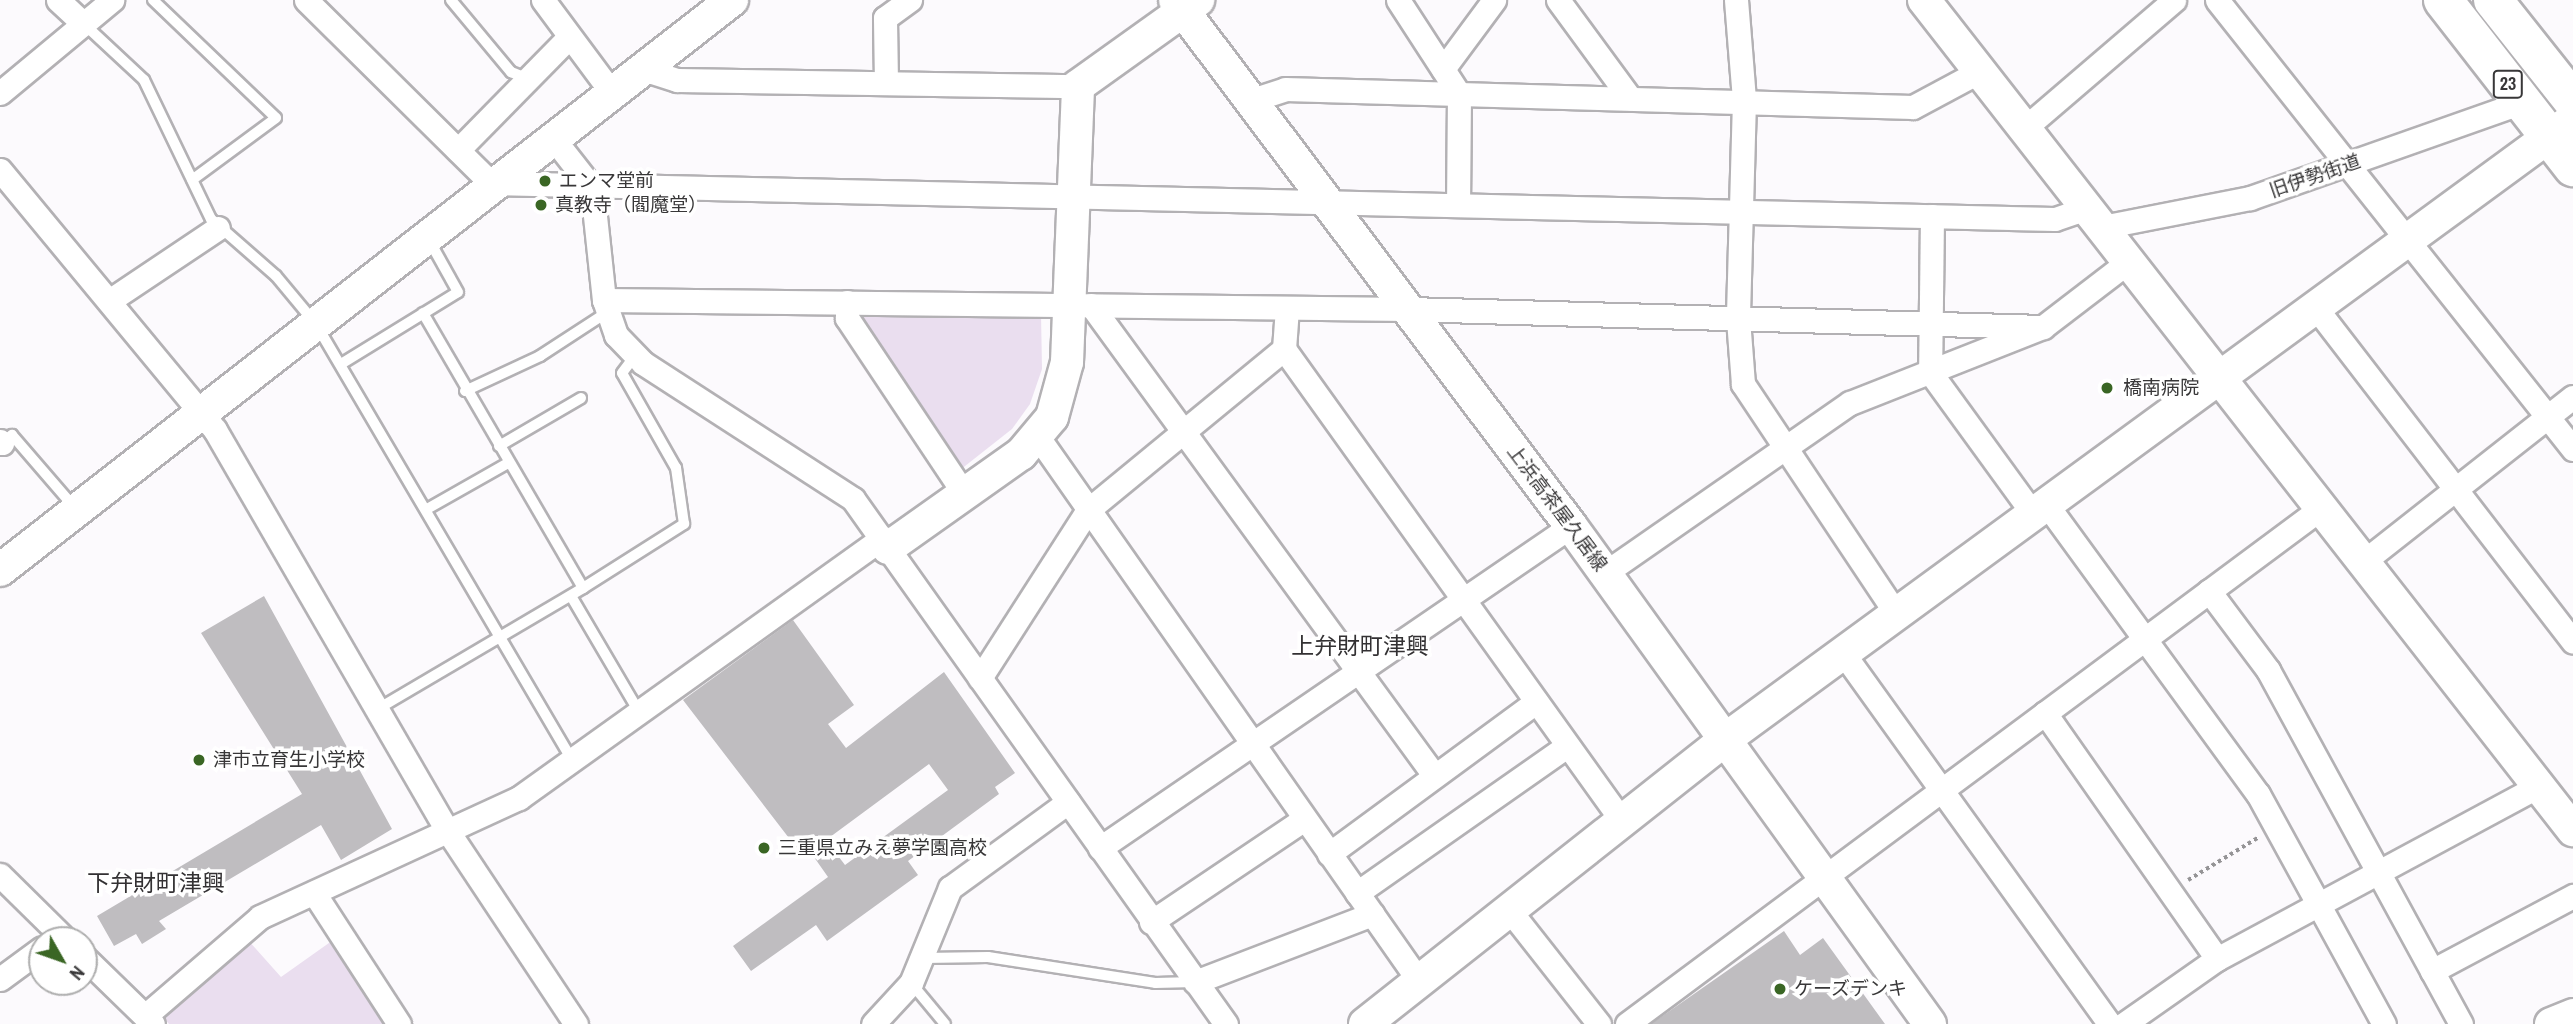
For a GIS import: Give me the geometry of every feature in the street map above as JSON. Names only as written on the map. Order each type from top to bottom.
[{"type":"highway","name":"23","points":[[2444,0],[2522,102],[2561,128],[2573,167]]},
{"type":"highway","name":"23","points":[[2493,0],[2573,101]]},
{"type":"street","points":[[58,0],[83,24]]},
{"type":"street","points":[[0,93],[112,0]]},
{"type":"street","points":[[306,0],[491,183]]},
{"type":"street","points":[[543,0],[612,93]]},
{"type":"street","points":[[0,570],[316,324],[491,183],[732,0]]},
{"type":"street","points":[[886,83],[886,18],[910,0]]},
{"type":"street","points":[[1398,0],[1459,94],[1458,203]]},
{"type":"street","points":[[1443,69],[1494,0]]},
{"type":"street","points":[[1558,0],[1630,98]]},
{"type":"street","points":[[1736,0],[1744,100],[1738,319],[1746,394],[1897,615]]},
{"type":"street","points":[[2025,127],[2174,0]]},
{"type":"street","points":[[2221,1],[2346,166],[2410,239],[2573,449]]},
{"type":"street","points":[[1929,2],[2219,379],[2573,829]]},
{"type":"street","points":[[643,69],[677,80],[1078,86],[1185,4]]},
{"type":"street","name":"上浜高茶屋久居線","points":[[1185,4],[1249,101],[1571,526],[1727,738],[1930,1024]]},
{"type":"street","points":[[458,150],[569,37]]},
{"type":"street","points":[[1249,101],[1285,89],[1744,100],[1913,107],[1945,95],[1980,71]]},
{"type":"street","points":[[98,971],[149,1020],[237,932],[314,893],[519,798],[885,543],[965,495],[1038,437],[1065,382],[1079,305],[1071,196],[1078,86]]},
{"type":"street","name":"旧伊勢街道","points":[[491,183],[592,188],[1458,203],[1743,212],[2094,218],[2250,198],[2522,102]]},
{"type":"street","points":[[1365,1024],[1727,738],[2561,128]]},
{"type":"street","points":[[553,138],[592,188],[605,307],[635,356],[835,485],[885,543],[1151,922],[1226,1024]]},
{"type":"street","points":[[0,170],[202,412],[447,830],[576,1024]]},
{"type":"street","points":[[1932,216],[1928,326],[1930,372],[2144,638],[2277,829],[2384,1024]]},
{"type":"street","points":[[109,301],[218,228]]},
{"type":"street","points":[[1605,573],[1850,403],[2043,327],[2129,261]]},
{"type":"street","points":[[605,307],[848,302],[1408,309],[1928,326],[2043,327]]},
{"type":"street","points":[[848,302],[847,318],[965,495]]},
{"type":"street","points":[[1079,305],[1182,431],[1434,775]]},
{"type":"street","points":[[1287,308],[1284,349],[1622,821]]},
{"type":"street","points":[[2316,308],[2573,642]]},
{"type":"street","points":[[979,678],[1088,510],[1284,349]]},
{"type":"street","points":[[2363,562],[2573,397]]},
{"type":"street","points":[[1038,437],[1251,745],[1419,981]]},
{"type":"street","points":[[1627,1024],[2321,508]]},
{"type":"street","points":[[1100,848],[1571,526]]},
{"type":"street","points":[[2209,591],[2268,670],[2461,1024]]},
{"type":"street","points":[[1843,653],[2110,1024]]},
{"type":"street","points":[[1329,853],[1536,702]]},
{"type":"street","points":[[2045,713],[2217,959]]},
{"type":"street","points":[[1357,893],[1567,746]]},
{"type":"street","points":[[2124,1024],[2217,959],[2538,786]]},
{"type":"street","points":[[873,1024],[911,983],[924,958],[950,888],[1068,802]]},
{"type":"street","points":[[1151,922],[1304,819]]},
{"type":"street","points":[[0,875],[42,926]]},
{"type":"street","points":[[314,893],[399,1024]]},
{"type":"street","points":[[2432,971],[2573,896]]},
{"type":"street","points":[[1510,911],[1600,1024]]},
{"type":"street","points":[[1195,982],[1372,914]]},
{"type":"street","points":[[0,978],[28,959]]},
{"type":"street","points":[[2551,1024],[2573,1015]]},
{"type":"lane","points":[[153,0],[276,118],[192,180]]},
{"type":"lane","points":[[451,0],[511,72],[527,79]]},
{"type":"lane","points":[[83,24],[144,80],[218,228],[276,276],[316,324],[572,760]]},
{"type":"lane","points":[[341,364],[458,292],[426,236]]},
{"type":"lane","points":[[465,391],[540,356],[605,307]]},
{"type":"lane","points":[[423,313],[465,391],[583,588]]},
{"type":"lane","points":[[376,709],[571,596],[684,524],[676,468],[622,373],[635,356]]},
{"type":"lane","points":[[499,446],[581,398]]},
{"type":"lane","points":[[1,443],[12,435],[77,510]]},
{"type":"lane","points":[[427,509],[508,463]]},
{"type":"lane","points":[[571,596],[639,712]]},
{"type":"lane","points":[[924,958],[988,957],[1155,982],[1195,982]]},
{"type":"lane","points":[[911,983],[945,1024]]},
{"type":"path","points":[[2171,893],[2219,856],[2277,829]]},
{"type":"shaded area","points":[[860,312],[1041,314],[1042,369],[1030,404],[1012,429],[960,470],[855,321]]},
{"type":"shaded area","points":[[336,938],[393,1024],[169,1024],[163,1017],[247,939],[281,977]]},
{"type":"building","points":[[264,596],[392,829],[341,860],[321,825],[159,921],[166,929],[142,944],[136,934],[114,946],[97,916],[302,794],[201,633]]},
{"type":"building","points":[[793,620],[854,705],[828,724],[846,748],[944,672],[1015,773],[995,787],[999,794],[908,861],[918,875],[827,941],[816,925],[751,971],[733,946],[828,877],[809,850],[802,855],[683,700]],"holes":[[[929,764],[948,790],[845,865],[826,840]]]},
{"type":"building","name":"ケーズデンキ","points":[[1784,931],[1800,955],[1823,938],[1885,1024],[1651,1024]]},
{"type":"place","name":"エンマ堂前","points":[[545,181]]},
{"type":"place","name":"真教寺（閻魔堂）","points":[[541,205]]},
{"type":"place","name":"橋南病院","points":[[2107,388]]},
{"type":"place","name":"津市立育生小学校","points":[[199,760]]},
{"type":"place","name":"三重県立みえ夢学園高校","points":[[764,848]]},
{"type":"place","name":"ケーズデンキ","points":[[1780,989]]},
{"type":"district","name":"上弁財町津興","points":[[1360,646]]},
{"type":"district","name":"下弁財町津興","points":[[156,883]]}]
